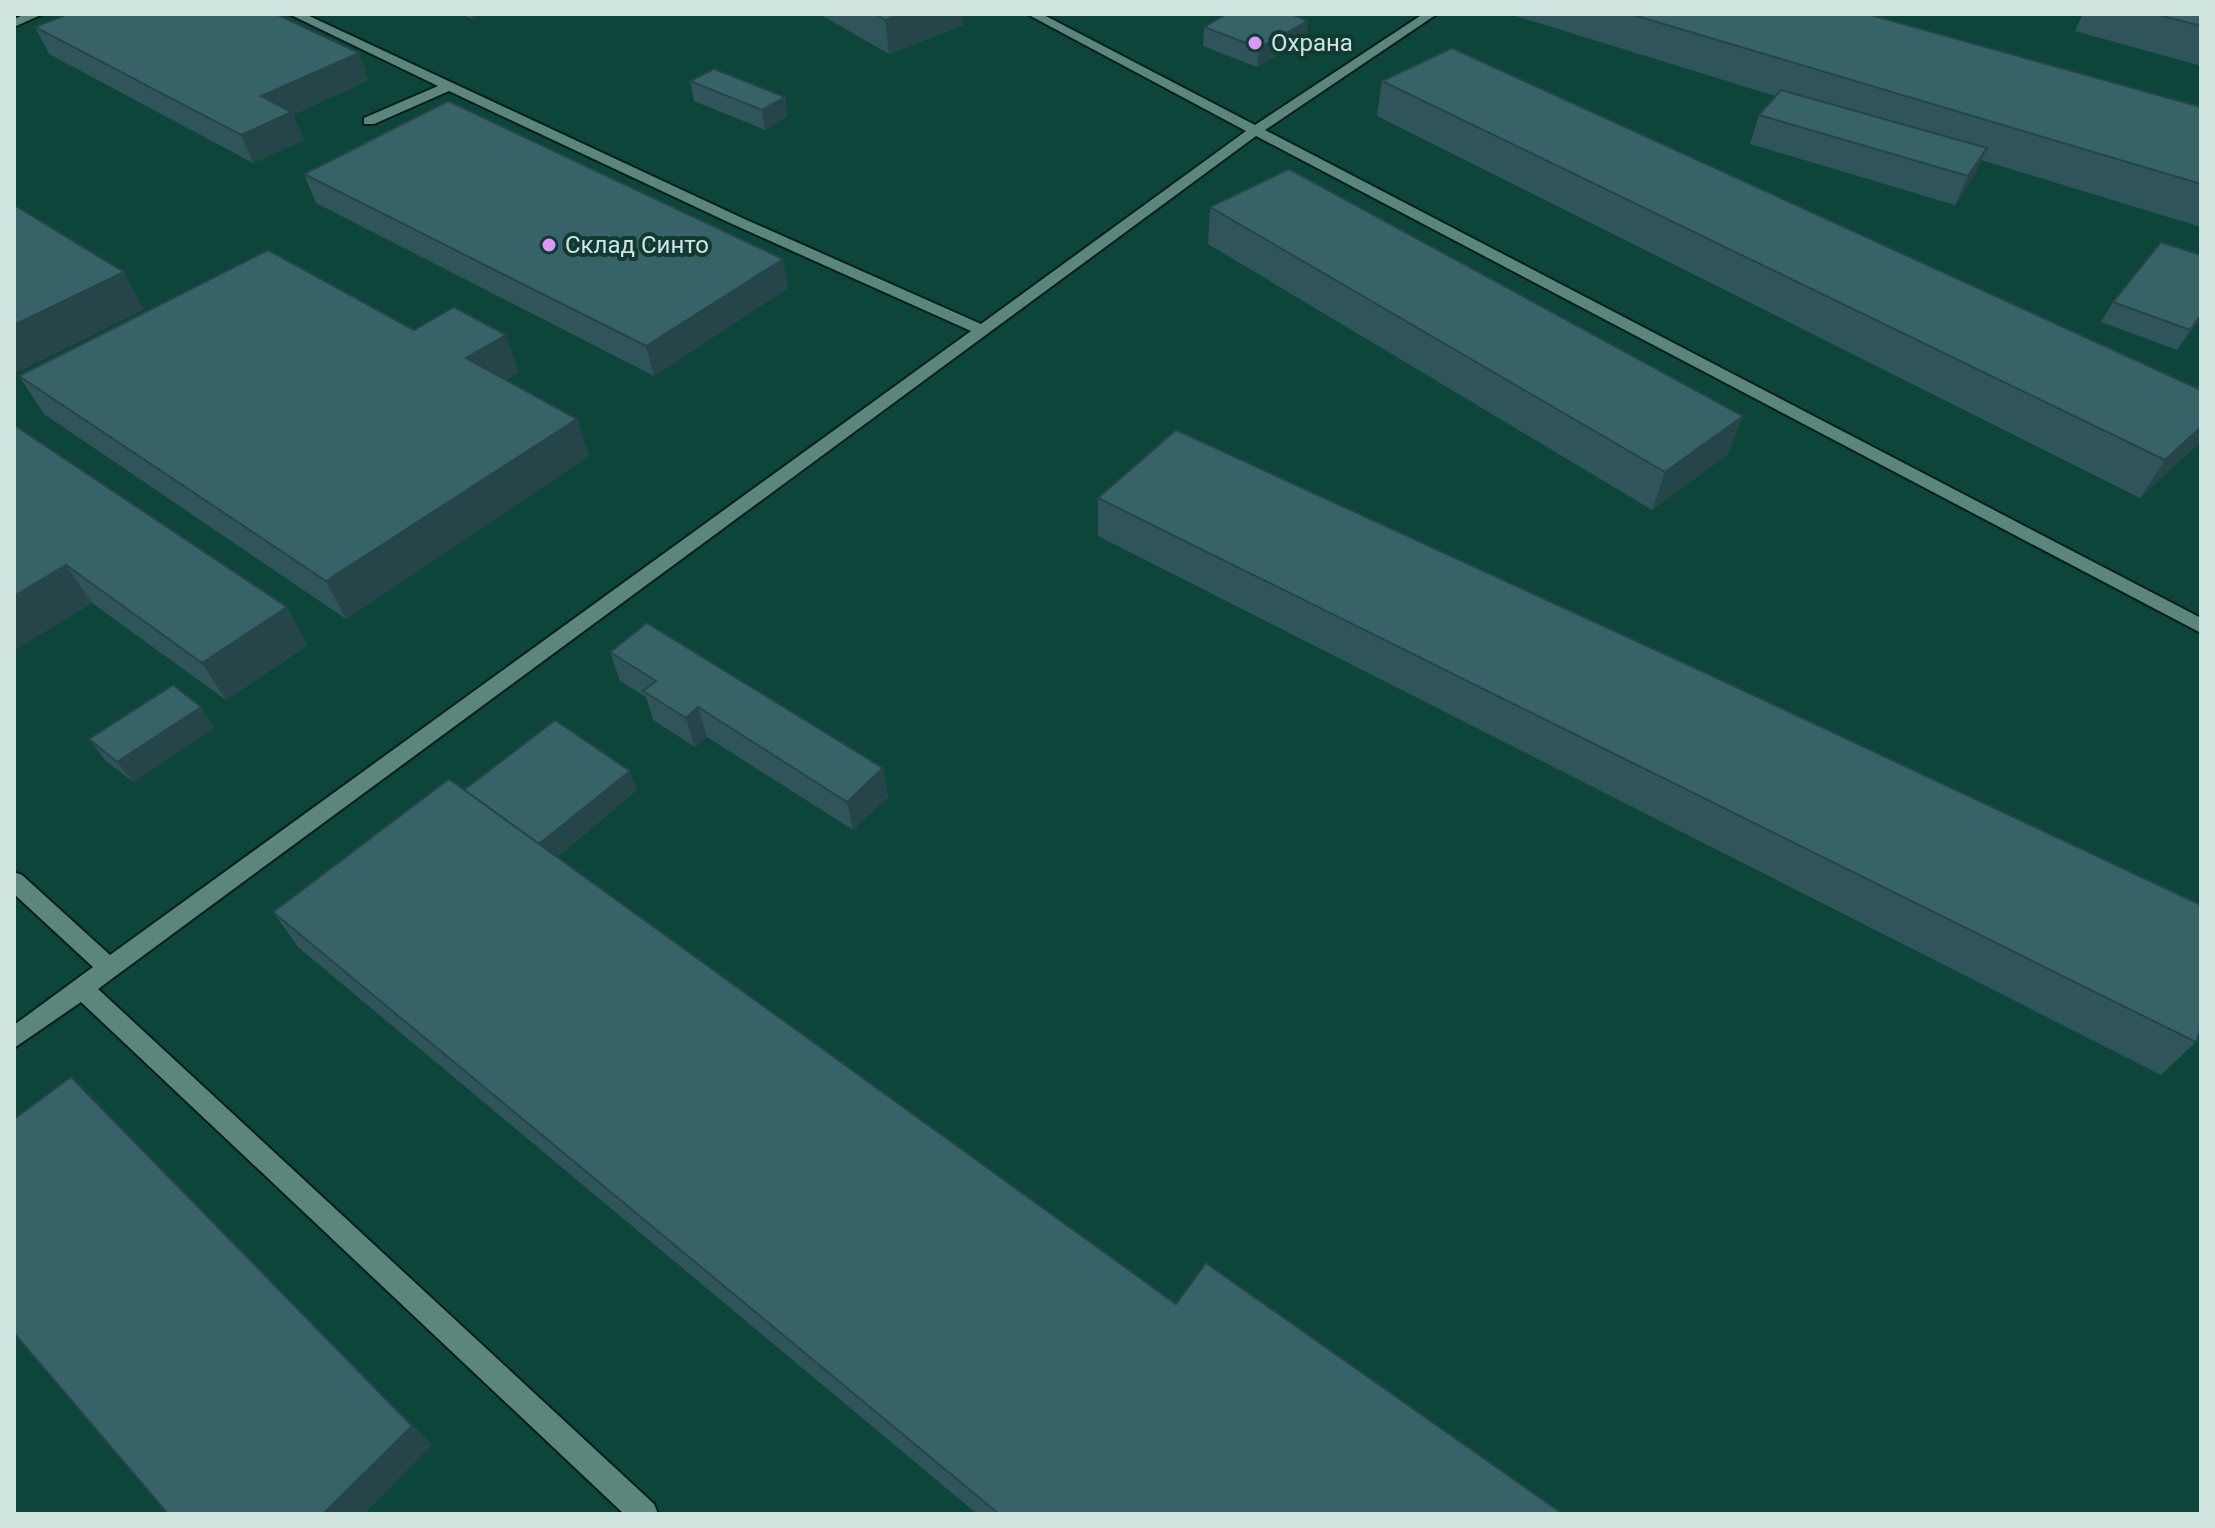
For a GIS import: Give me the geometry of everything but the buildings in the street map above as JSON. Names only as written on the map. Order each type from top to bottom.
[{"type":"lane","points":[[14,23],[37,14]]},
{"type":"lane","points":[[295,14],[982,330]]},
{"type":"lane","points":[[1033,14],[2201,626]]},
{"type":"lane","points":[[14,1038],[1255,131],[1431,14]]},
{"type":"lane","points":[[369,121],[449,86]]},
{"type":"lane","points":[[14,881],[109,968]]},
{"type":"lane","points":[[82,988],[644,1514]]},
{"type":"shaded area","points":[[14,14],[2201,14],[2201,1514],[14,1514]]},
{"type":"place","name":"Охрана","points":[[1255,43]]},
{"type":"place","name":"Склад Синто","points":[[549,245]]}]
